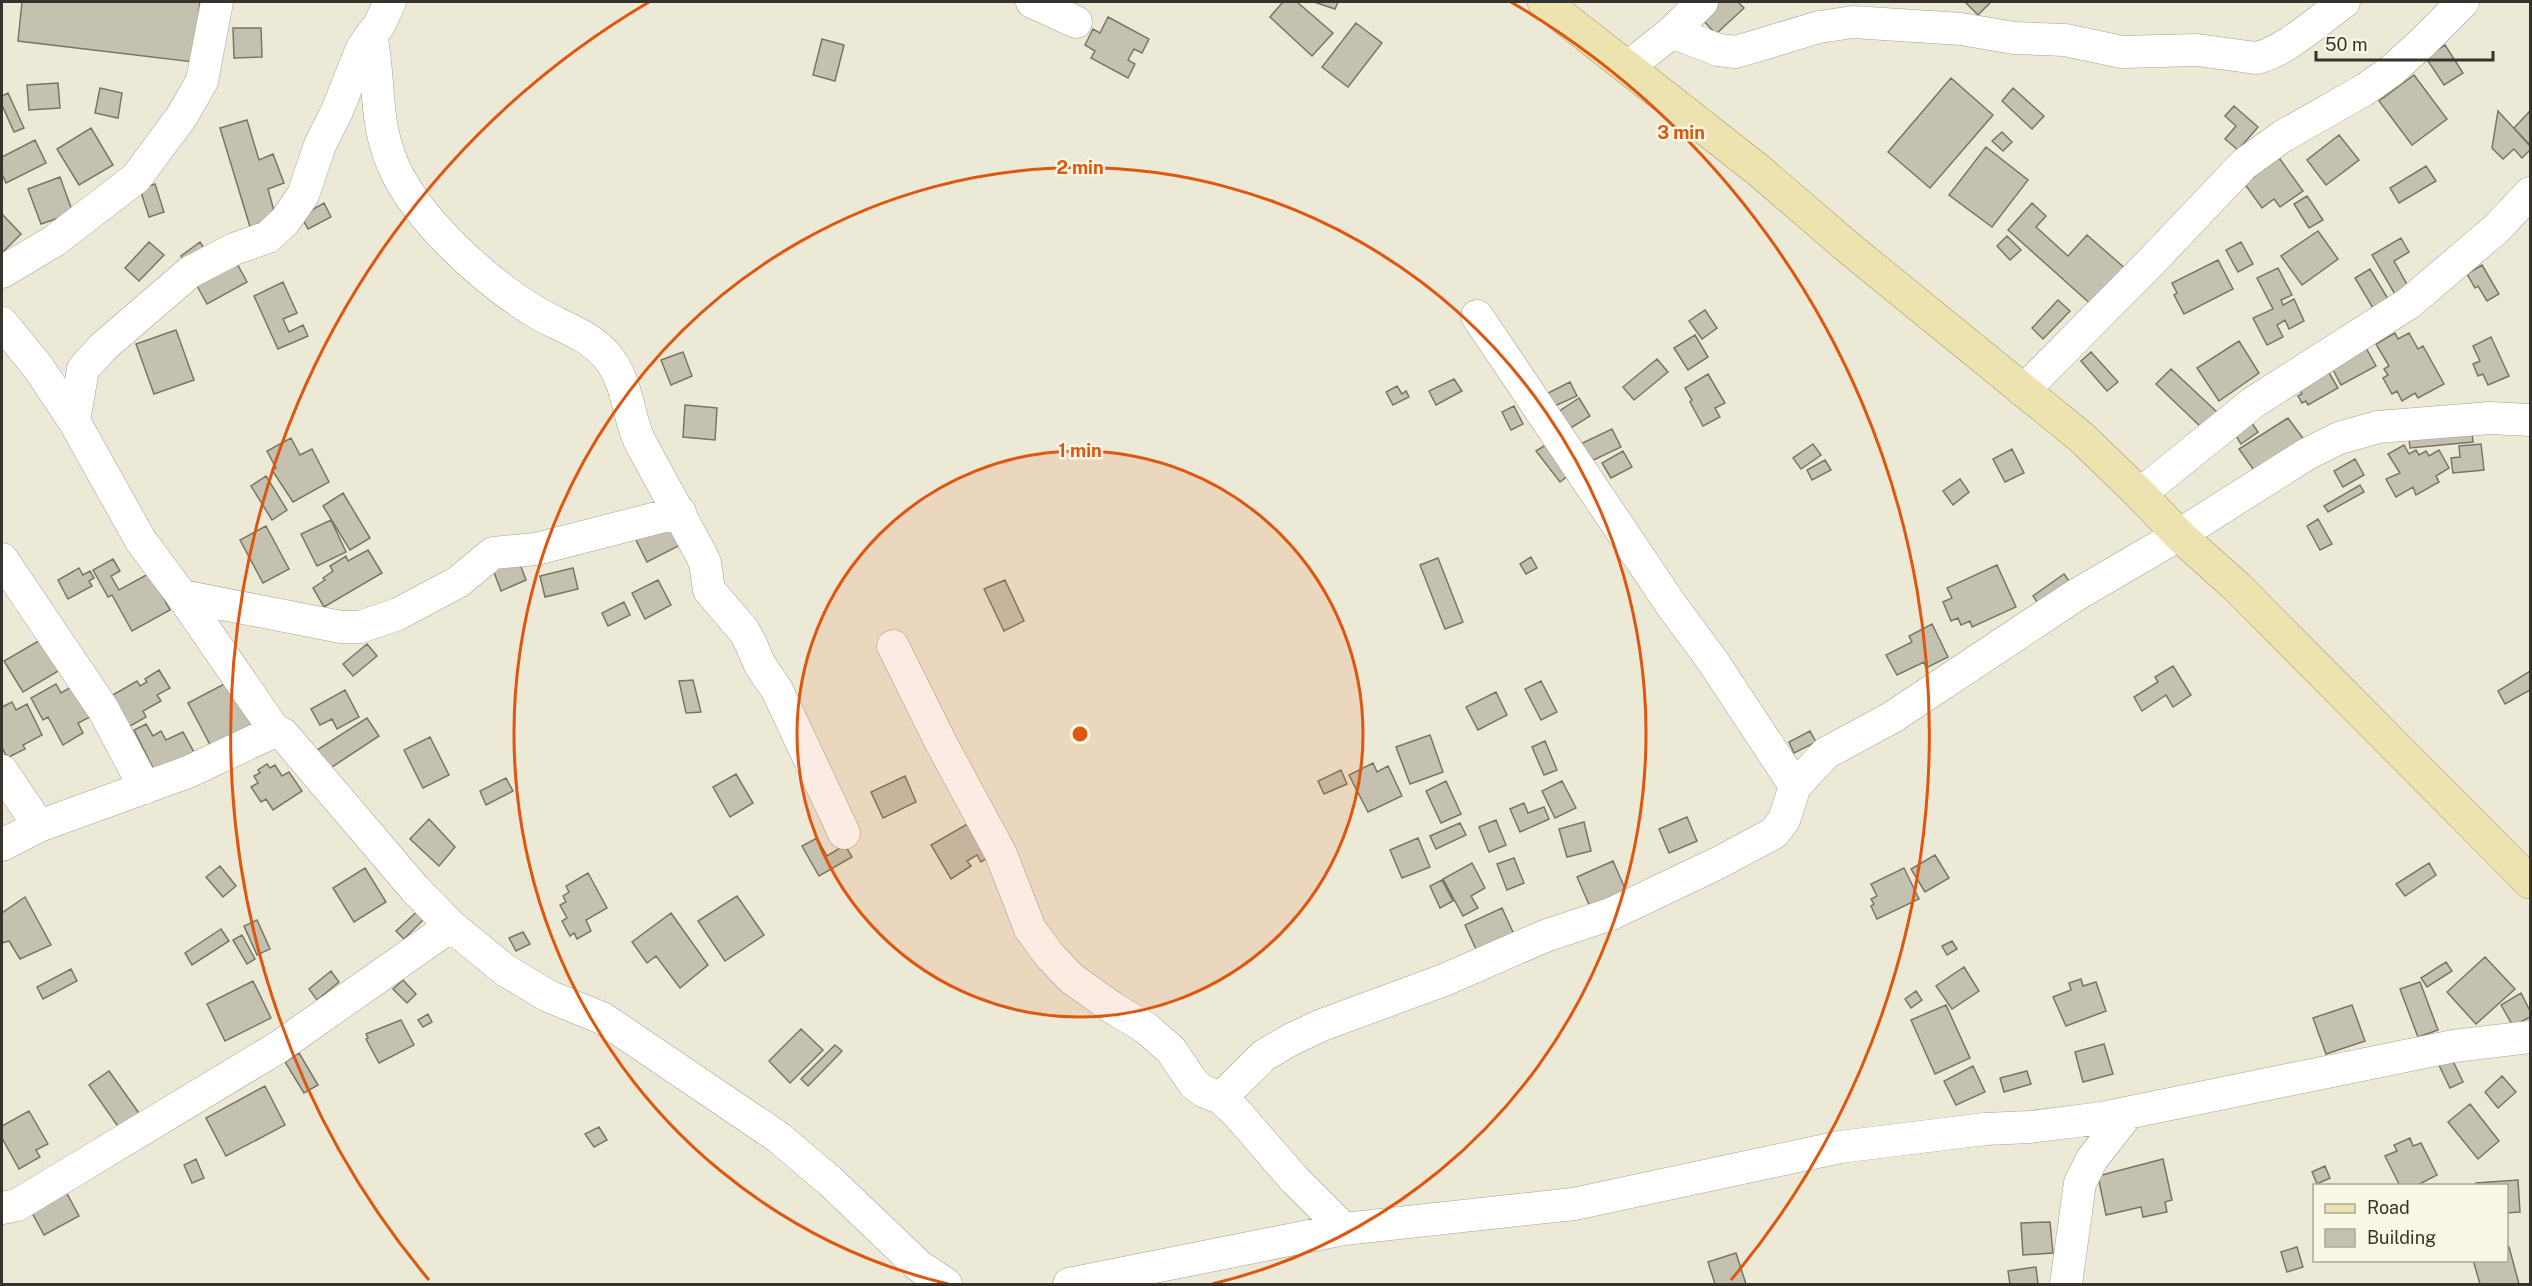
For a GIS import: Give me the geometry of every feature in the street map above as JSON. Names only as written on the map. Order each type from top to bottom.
[{"type":"main road","points":[[1544,2],[1757,169],[1850,249],[2081,437],[2179,535],[2237,587],[2530,882]]},
{"type":"street","points":[[2,272],[54,241],[136,178],[182,116],[202,81],[217,2]]},
{"type":"street","points":[[74,421],[83,369],[103,347],[190,272],[234,249],[268,237],[285,221],[303,195],[320,146],[337,111],[362,48],[380,26],[390,2]]},
{"type":"street","points":[[1032,2],[1076,22]]},
{"type":"street","points":[[1628,67],[1672,32],[1701,2]]},
{"type":"street","points":[[1672,32],[1718,50],[1736,52],[1819,27],[1853,22],[1961,29],[2014,38],[2065,40],[2122,52],[2197,50],[2256,58],[2265,57],[2286,44],[2344,2]]},
{"type":"street","points":[[2023,391],[2244,164],[2283,136],[2364,90],[2391,71],[2463,2]]},
{"type":"street","points":[[371,35],[376,59],[380,128],[394,167],[404,186],[428,218],[496,285],[535,312],[598,347],[607,357],[625,386],[632,424],[639,441],[680,512],[705,562],[709,590],[752,644],[760,665],[777,690],[844,833]]},
{"type":"street","points":[[2140,494],[2254,402],[2409,303],[2496,229],[2530,193]]},
{"type":"street","points":[[1477,316],[1672,606],[1713,660],[1795,786]]},
{"type":"street","points":[[2,322],[38,367],[74,421],[141,541],[182,596],[275,731],[283,734],[292,743],[415,889],[451,926],[505,970],[548,996],[602,1018],[778,1137],[830,1180],[919,1266],[946,1284]]},
{"type":"street","points":[[1221,1098],[1263,1056],[1290,1040],[1322,1025],[1444,980],[1545,936],[1611,914],[1718,863],[1774,833],[1784,820],[1795,786],[1826,753],[1891,718],[2076,595],[2179,535],[2307,454],[2359,431],[2397,425],[2490,418],[2530,420]]},
{"type":"street","points":[[182,596],[341,627],[360,627],[398,614],[435,596],[458,582],[493,553],[536,549],[680,512]]},
{"type":"street","points":[[2,559],[103,709],[145,788]]},
{"type":"street","points":[[893,646],[941,744],[1001,854],[1030,929],[1050,956],[1071,978],[1157,1036],[1171,1050],[1194,1084],[1203,1091],[1221,1098],[1237,1113],[1305,1192],[1344,1229]]},
{"type":"street","points":[[2,845],[39,826],[188,772],[275,731]]},
{"type":"street","points":[[2,771],[39,826]]},
{"type":"street","points":[[2,1208],[16,1205],[277,1048],[451,926]]},
{"type":"street","points":[[1069,1284],[1344,1229],[1574,1204],[1840,1147],[1985,1129],[2030,1127],[2128,1113],[2454,1046],[2530,1037]]},
{"type":"street","points":[[2066,1284],[2080,1183],[2092,1159],[2128,1113]]},
{"type":"building","points":[[22,2],[200,2],[194,62],[18,41]]},
{"type":"building","points":[[1283,2],[1297,2],[1333,33],[1312,56],[1270,17]]},
{"type":"building","points":[[1314,2],[1338,2],[1335,9]]},
{"type":"building","points":[[1718,2],[1738,2],[1744,8],[1716,34],[1701,18]]},
{"type":"building","points":[[1965,2],[1991,2],[1978,15]]},
{"type":"building","points":[[1108,17],[1149,39],[1142,53],[1134,49],[1128,60],[1135,64],[1128,78],[1091,58],[1095,51],[1085,45],[1093,29],[1100,33]]},
{"type":"building","points":[[1356,23],[1382,43],[1348,87],[1322,67]]},
{"type":"building","points":[[233,28],[261,28],[262,57],[234,58]]},
{"type":"building","points":[[822,39],[844,45],[835,81],[813,75]]},
{"type":"building","points":[[2445,45],[2463,73],[2444,85],[2426,58]]},
{"type":"building","points":[[2414,75],[2447,119],[2412,145],[2379,101]]},
{"type":"building","points":[[1951,78],[1993,115],[1930,188],[1888,152]]},
{"type":"building","points":[[58,83],[60,108],[29,110],[27,85]]},
{"type":"building","points":[[100,88],[122,93],[118,118],[95,113]]},
{"type":"building","points":[[2013,88],[2044,116],[2032,129],[2002,101]]},
{"type":"building","points":[[8,93],[24,128],[14,132],[2,105],[2,96]]},
{"type":"building","points":[[2234,106],[2258,127],[2238,150],[2225,139],[2236,126],[2225,116]]},
{"type":"building","points":[[2498,111],[2530,146],[2530,150],[2522,158],[2514,149],[2503,159],[2492,148]]},
{"type":"building","points":[[2530,111],[2530,145],[2514,128]]},
{"type":"building","points":[[247,120],[259,160],[273,154],[284,183],[268,189],[277,222],[251,230],[220,128]]},
{"type":"building","points":[[91,128],[113,165],[79,185],[57,149]]},
{"type":"building","points":[[2002,132],[2012,142],[2003,151],[1992,141]]},
{"type":"building","points":[[2339,135],[2359,160],[2326,185],[2307,160]]},
{"type":"building","points":[[35,140],[46,163],[6,183],[2,174],[2,157]]},
{"type":"building","points":[[1986,147],[2028,180],[1992,227],[1949,195]]},
{"type":"building","points":[[2277,155],[2303,191],[2280,207],[2274,199],[2262,208],[2244,183],[2254,177],[2249,171]]},
{"type":"building","points":[[2426,166],[2436,181],[2399,203],[2390,188]]},
{"type":"building","points":[[60,177],[73,213],[41,224],[28,189]]},
{"type":"building","points":[[155,184],[164,212],[149,217],[140,189]]},
{"type":"building","points":[[2307,196],[2323,220],[2309,228],[2294,204]]},
{"type":"building","points":[[324,203],[331,217],[308,229],[301,216]]},
{"type":"building","points":[[2032,203],[2046,216],[2036,227],[2068,256],[2087,235],[2127,270],[2094,307],[2008,230]]},
{"type":"building","points":[[2,214],[21,234],[2,253]]},
{"type":"building","points":[[2318,231],[2338,259],[2302,285],[2281,256]]},
{"type":"building","points":[[2007,236],[2021,250],[2010,260],[1997,246]]},
{"type":"building","points":[[2401,238],[2409,252],[2394,261],[2409,288],[2396,296],[2372,255]]},
{"type":"building","points":[[149,242],[164,255],[139,281],[125,268]]},
{"type":"building","points":[[200,242],[205,250],[186,264],[181,256]]},
{"type":"building","points":[[2241,242],[2253,264],[2238,272],[2226,250]]},
{"type":"building","points":[[234,258],[247,282],[207,304],[191,275]]},
{"type":"building","points":[[2218,260],[2233,289],[2184,314],[2174,295],[2177,293],[2172,283]]},
{"type":"building","points":[[2482,265],[2499,294],[2487,301],[2478,286],[2475,288],[2467,274]]},
{"type":"building","points":[[2278,268],[2292,295],[2281,300],[2283,305],[2294,299],[2304,321],[2289,329],[2285,320],[2277,325],[2283,337],[2267,345],[2253,318],[2273,309],[2257,278]]},
{"type":"building","points":[[2370,269],[2394,309],[2379,318],[2355,278]]},
{"type":"building","points":[[283,282],[297,313],[283,319],[289,332],[303,325],[308,336],[278,349],[254,296]]},
{"type":"building","points":[[2058,300],[2070,311],[2043,339],[2032,328]]},
{"type":"building","points":[[1705,310],[1717,328],[1702,339],[1689,321]]},
{"type":"building","points":[[176,330],[194,380],[154,394],[136,344]]},
{"type":"building","points":[[2395,333],[2398,339],[2409,333],[2418,349],[2423,346],[2444,384],[2418,398],[2415,393],[2402,401],[2397,391],[2392,394],[2383,378],[2388,375],[2384,369],[2389,366],[2376,344]]},
{"type":"building","points":[[1695,335],[1708,357],[1688,370],[1674,348]]},
{"type":"building","points":[[2491,337],[2509,376],[2488,385],[2483,374],[2478,376],[2473,364],[2480,361],[2473,346]]},
{"type":"building","points":[[2239,341],[2259,373],[2219,401],[2197,368]]},
{"type":"building","points":[[2365,346],[2376,366],[2341,385],[2330,364]]},
{"type":"building","points":[[683,352],[692,376],[671,385],[661,360]]},
{"type":"building","points":[[2091,352],[2118,382],[2107,391],[2081,361]]},
{"type":"building","points":[[1657,359],[1668,372],[1634,400],[1623,387]]},
{"type":"building","points":[[2325,366],[2338,388],[2308,405],[2306,401],[2302,403],[2298,396],[2302,394],[2296,382]]},
{"type":"building","points":[[2171,369],[2217,412],[2203,429],[2156,384]]},
{"type":"building","points":[[1708,374],[1725,403],[1715,408],[1720,417],[1703,426],[1685,388]]},
{"type":"building","points":[[1454,379],[1462,391],[1436,405],[1429,391]]},
{"type":"building","points":[[1570,382],[1577,396],[1548,409],[1542,396]]},
{"type":"building","points":[[1397,386],[1402,394],[1406,391],[1409,397],[1393,405],[1386,392]]},
{"type":"building","points":[[1579,398],[1590,416],[1566,431],[1555,414]]},
{"type":"building","points":[[685,405],[717,408],[715,440],[683,437]]},
{"type":"building","points":[[1514,406],[1523,424],[1511,430],[1502,412]]},
{"type":"building","points":[[2246,414],[2258,432],[2241,444],[2230,426]]},
{"type":"building","points":[[2288,418],[2305,441],[2256,473],[2239,449]]},
{"type":"building","points":[[2471,423],[2473,442],[2410,448],[2408,429]]},
{"type":"building","points":[[1612,429],[1621,447],[1583,465],[1574,447]]},
{"type":"building","points":[[291,438],[300,455],[312,449],[329,482],[293,502],[272,470],[276,468],[267,451]]},
{"type":"building","points":[[1547,444],[1570,474],[1560,482],[1536,451]]},
{"type":"building","points":[[1813,444],[1821,455],[1801,469],[1793,458]]},
{"type":"building","points":[[2481,444],[2484,470],[2453,473],[2451,458],[2460,457],[2459,446]]},
{"type":"building","points":[[2404,445],[2409,454],[2416,450],[2419,455],[2426,451],[2429,456],[2439,450],[2449,468],[2436,476],[2439,482],[2416,495],[2413,487],[2396,497],[2386,479],[2400,473],[2388,454]]},
{"type":"building","points":[[2012,449],[2024,473],[2005,482],[1993,459]]},
{"type":"building","points":[[1623,451],[1632,467],[1611,478],[1602,463]]},
{"type":"building","points":[[2355,459],[2364,475],[2343,487],[2334,471]]},
{"type":"building","points":[[1825,460],[1831,470],[1812,480],[1807,470]]},
{"type":"building","points":[[266,476],[287,510],[272,520],[251,486]]},
{"type":"building","points":[[1960,479],[1969,492],[1953,505],[1943,491]]},
{"type":"building","points":[[2360,485],[2364,492],[2328,512],[2324,506]]},
{"type":"building","points":[[343,493],[370,538],[350,550],[323,506]]},
{"type":"building","points":[[676,518],[688,541],[647,562],[635,538]]},
{"type":"building","points":[[2318,519],[2332,544],[2320,550],[2307,526]]},
{"type":"building","points":[[331,520],[346,552],[317,566],[301,534]]},
{"type":"building","points":[[266,526],[289,569],[263,583],[240,540]]},
{"type":"building","points":[[368,550],[382,573],[324,607],[313,588],[333,571],[330,566],[346,556],[348,561]]},
{"type":"building","points":[[517,556],[526,580],[501,591],[492,567]]},
{"type":"building","points":[[1531,557],[1537,568],[1526,574],[1520,564]]},
{"type":"building","points":[[1438,558],[1463,622],[1445,629],[1420,565]]},
{"type":"building","points":[[113,559],[120,571],[111,576],[119,590],[150,573],[170,610],[132,631],[112,595],[108,597],[93,570]]},
{"type":"building","points":[[1997,565],[2016,607],[1972,627],[1970,621],[1961,625],[1958,618],[1951,621],[1943,602],[1952,598],[1947,588]]},
{"type":"building","points":[[79,568],[83,575],[90,571],[94,578],[89,581],[92,586],[68,599],[58,580]]},
{"type":"building","points":[[573,568],[578,589],[545,597],[540,576]]},
{"type":"building","points":[[2064,574],[2074,588],[2042,610],[2033,596]]},
{"type":"building","points":[[658,580],[671,605],[645,619],[632,593]]},
{"type":"building","points":[[1005,580],[1024,621],[1004,631],[984,589]]},
{"type":"building","points":[[624,602],[630,615],[608,626],[602,613]]},
{"type":"building","points":[[1932,624],[1948,657],[1926,668],[1924,662],[1897,675],[1886,655],[1912,642],[1909,636]]},
{"type":"building","points":[[47,636],[65,667],[23,692],[4,661]]},
{"type":"building","points":[[367,644],[377,656],[353,676],[343,664]]},
{"type":"building","points":[[2173,666],[2191,695],[2173,707],[2166,695],[2142,711],[2134,697],[2158,682],[2155,677]]},
{"type":"building","points":[[159,670],[170,688],[157,695],[161,701],[143,711],[146,717],[127,728],[111,696],[137,681],[140,686],[147,682],[145,679]]},
{"type":"building","points":[[2530,671],[2530,690],[2505,704],[2498,691]]},
{"type":"building","points":[[693,680],[701,712],[686,713],[679,681]]},
{"type":"building","points":[[1541,681],[1557,712],[1541,720],[1525,689]]},
{"type":"building","points":[[228,682],[255,732],[215,754],[188,703]]},
{"type":"building","points":[[56,684],[61,693],[73,686],[90,717],[78,723],[83,733],[63,745],[48,717],[43,720],[31,698]]},
{"type":"building","points":[[345,690],[359,717],[337,729],[332,719],[320,725],[311,709]]},
{"type":"building","points":[[1496,692],[1507,715],[1478,730],[1466,707]]},
{"type":"building","points":[[12,702],[16,710],[27,704],[42,735],[23,745],[25,749],[7,758],[2,747],[2,707]]},
{"type":"building","points":[[367,718],[379,736],[329,769],[317,750]]},
{"type":"building","points":[[146,724],[153,736],[161,731],[166,740],[183,732],[196,756],[157,776],[134,730]]},
{"type":"building","points":[[1810,731],[1816,742],[1794,753],[1789,742]]},
{"type":"building","points":[[1430,735],[1443,772],[1410,784],[1396,747]]},
{"type":"building","points":[[430,737],[449,775],[423,788],[404,750]]},
{"type":"building","points":[[1545,741],[1557,770],[1544,775],[1532,747]]},
{"type":"building","points":[[1373,763],[1377,772],[1388,766],[1402,796],[1368,812],[1349,775]]},
{"type":"building","points":[[267,764],[270,768],[275,765],[282,776],[289,772],[302,791],[273,810],[266,799],[261,802],[251,787],[258,783],[254,776],[260,773],[258,770]]},
{"type":"building","points":[[1341,770],[1347,784],[1324,794],[1318,781]]},
{"type":"building","points":[[736,774],[753,803],[730,817],[713,787]]},
{"type":"building","points":[[905,776],[916,802],[883,818],[871,792]]},
{"type":"building","points":[[506,778],[513,791],[486,805],[480,791]]},
{"type":"building","points":[[1446,781],[1461,814],[1441,823],[1426,791]]},
{"type":"building","points":[[1562,781],[1576,808],[1555,818],[1542,791]]},
{"type":"building","points":[[1524,803],[1528,813],[1544,807],[1549,819],[1520,832],[1510,809]]},
{"type":"building","points":[[1687,817],[1697,841],[1669,853],[1659,829]]},
{"type":"building","points":[[429,819],[455,847],[439,866],[410,839]]},
{"type":"building","points":[[976,819],[995,853],[981,862],[977,855],[967,861],[971,866],[951,879],[931,845]]},
{"type":"building","points":[[1496,820],[1506,845],[1489,852],[1479,827]]},
{"type":"building","points":[[1584,822],[1591,851],[1567,857],[1559,829]]},
{"type":"building","points":[[1460,823],[1466,835],[1436,849],[1430,836]]},
{"type":"building","points":[[817,838],[827,856],[845,845],[852,857],[819,876],[802,846]]},
{"type":"building","points":[[1418,838],[1430,867],[1402,878],[1390,850]]},
{"type":"building","points":[[1935,855],[1949,878],[1925,892],[1911,869]]},
{"type":"building","points":[[1514,858],[1524,883],[1507,890],[1497,864]]},
{"type":"building","points":[[1613,861],[1627,893],[1591,909],[1577,877]]},
{"type":"building","points":[[1472,863],[1485,888],[1471,896],[1478,908],[1463,916],[1443,879]]},
{"type":"building","points":[[2429,863],[2436,875],[2405,896],[2396,884]]},
{"type":"building","points":[[220,866],[236,886],[223,897],[206,877]]},
{"type":"building","points":[[365,868],[386,902],[354,922],[333,888]]},
{"type":"building","points":[[1904,868],[1919,899],[1877,919],[1871,906],[1874,904],[1871,899],[1877,896],[1871,884]]},
{"type":"building","points":[[588,873],[607,908],[586,920],[591,931],[577,939],[574,933],[570,936],[562,921],[567,918],[560,905],[566,902],[563,896],[569,892],[566,886]]},
{"type":"building","points":[[1442,880],[1453,901],[1440,908],[1430,886]]},
{"type":"building","points":[[737,896],[764,935],[725,961],[698,921]]},
{"type":"building","points":[[25,897],[51,945],[20,959],[9,941],[2,943],[2,913]]},
{"type":"building","points":[[423,906],[430,913],[404,939],[396,931]]},
{"type":"building","points":[[1502,908],[1517,941],[1480,958],[1465,925]]},
{"type":"building","points":[[671,913],[708,965],[680,988],[656,956],[647,963],[632,942]]},
{"type":"building","points":[[257,920],[270,949],[257,955],[244,926]]},
{"type":"building","points":[[221,929],[229,941],[192,965],[185,953]]},
{"type":"building","points":[[523,932],[530,944],[516,951],[509,938]]},
{"type":"building","points":[[242,935],[255,959],[247,964],[233,940]]},
{"type":"building","points":[[1952,941],[1957,949],[1947,955],[1942,946]]},
{"type":"building","points":[[2485,957],[2515,989],[2476,1024],[2447,992]]},
{"type":"building","points":[[2446,962],[2452,971],[2427,987],[2421,978]]},
{"type":"building","points":[[1964,967],[1979,991],[1952,1009],[1936,986]]},
{"type":"building","points":[[71,969],[77,981],[43,999],[37,987]]},
{"type":"building","points":[[331,971],[339,982],[317,1000],[309,989]]},
{"type":"building","points":[[2081,979],[2083,986],[2096,982],[2106,1011],[2066,1026],[2053,997],[2071,990],[2069,983]]},
{"type":"building","points":[[403,980],[416,994],[407,1003],[393,989]]},
{"type":"building","points":[[253,981],[271,1018],[225,1041],[207,1004]]},
{"type":"building","points":[[2420,982],[2438,1030],[2418,1037],[2400,989]]},
{"type":"building","points":[[1916,991],[1922,1000],[1911,1008],[1905,999]]},
{"type":"building","points":[[2521,993],[2530,1011],[2530,1017],[2513,1026],[2501,1005]]},
{"type":"building","points":[[1946,1005],[1970,1058],[1935,1074],[1911,1020]]},
{"type":"building","points":[[2352,1005],[2365,1041],[2326,1054],[2313,1018]]},
{"type":"building","points":[[428,1014],[432,1022],[423,1027],[418,1020]]},
{"type":"building","points":[[401,1020],[414,1045],[379,1063],[366,1039],[368,1038],[366,1034]]},
{"type":"building","points":[[801,1029],[823,1050],[790,1083],[769,1061]]},
{"type":"building","points":[[2104,1044],[2113,1074],[2083,1082],[2075,1052]]},
{"type":"building","points":[[835,1045],[842,1051],[808,1086],[801,1079]]},
{"type":"building","points":[[299,1053],[318,1085],[304,1093],[285,1062]]},
{"type":"building","points":[[2451,1057],[2463,1082],[2450,1088],[2438,1063]]},
{"type":"building","points":[[1973,1066],[1985,1092],[1956,1105],[1944,1081]]},
{"type":"building","points":[[109,1071],[144,1120],[124,1135],[89,1085]]},
{"type":"building","points":[[2027,1071],[2031,1084],[2004,1092],[2000,1078]]},
{"type":"building","points":[[2502,1076],[2516,1092],[2498,1108],[2485,1092]]},
{"type":"building","points":[[265,1086],[285,1125],[226,1156],[206,1118]]},
{"type":"building","points":[[2470,1104],[2499,1141],[2478,1159],[2448,1122]]},
{"type":"building","points":[[29,1111],[48,1144],[36,1150],[40,1157],[19,1169],[2,1138],[2,1126]]},
{"type":"building","points":[[599,1127],[607,1140],[594,1147],[585,1134]]},
{"type":"building","points":[[2410,1138],[2413,1146],[2421,1143],[2437,1175],[2420,1184],[2399,1184],[2385,1156],[2397,1151],[2394,1145]]},
{"type":"building","points":[[196,1159],[204,1178],[192,1183],[184,1165]]},
{"type":"building","points":[[2163,1159],[2172,1200],[2165,1202],[2167,1212],[2143,1217],[2141,1207],[2106,1215],[2098,1176]]},
{"type":"building","points":[[2325,1166],[2330,1178],[2317,1184],[2312,1172]]},
{"type":"building","points":[[2518,1180],[2520,1212],[2508,1213],[2508,1184],[2476,1183]]},
{"type":"building","points":[[65,1190],[79,1216],[44,1235],[30,1209]]},
{"type":"building","points":[[2050,1222],[2053,1253],[2023,1255],[2021,1223]]},
{"type":"building","points":[[2297,1247],[2303,1267],[2287,1272],[2281,1252]]},
{"type":"building","points":[[2509,1247],[2519,1284],[2480,1284],[2474,1262],[2508,1262]]},
{"type":"building","points":[[1736,1253],[1746,1284],[1715,1284],[1708,1262]]},
{"type":"building","points":[[2036,1267],[2038,1284],[2010,1284],[2008,1271]]}]
